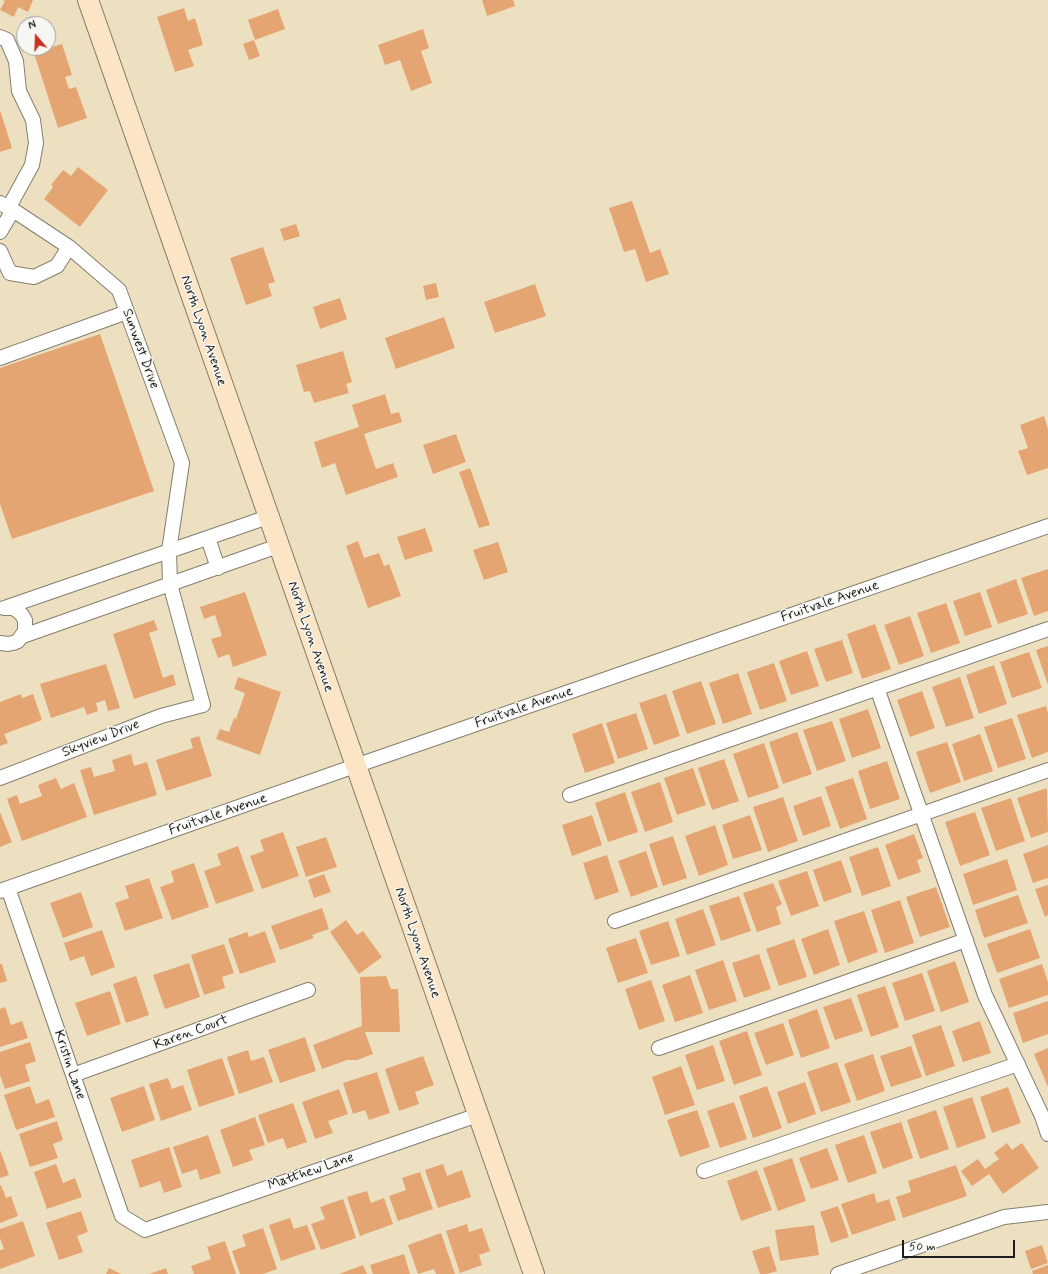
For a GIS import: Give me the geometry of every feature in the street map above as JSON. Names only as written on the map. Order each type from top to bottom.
[{"type":"street","name":"North Lyon Avenue","points":[[88,0],[534,1274]]},
{"type":"street","points":[[0,37],[7,40],[16,61],[19,91],[33,120],[36,143],[32,165],[7,206],[0,232]]},
{"type":"street","name":"Sunwest Drive","points":[[7,206],[69,247],[119,290],[182,463],[169,551],[170,584],[203,706]]},
{"type":"street","points":[[0,250],[10,273],[34,276],[57,266],[69,247]]},
{"type":"street","points":[[0,358],[127,312]]},
{"type":"street","points":[[4,608],[268,517]]},
{"type":"street","name":"Fruitvale Avenue","points":[[4,890],[355,766],[1048,526]]},
{"type":"street","points":[[208,538],[218,568]]},
{"type":"street","points":[[22,636],[278,546]]},
{"type":"street","points":[[0,643],[8,644],[18,641],[25,631],[26,625],[18,610],[4,608]]},
{"type":"street","points":[[570,795],[1048,629]]},
{"type":"street","points":[[877,688],[986,995],[1018,1064],[1045,1115],[1048,1134]]},
{"type":"street","name":"Skyview Drive","points":[[0,778],[161,716],[203,706]]},
{"type":"street","points":[[616,921],[1048,770]]},
{"type":"street","name":"Kristin Lane","points":[[4,890],[73,1075],[122,1216],[145,1230]]},
{"type":"street","points":[[659,1048],[966,940]]},
{"type":"street","name":"Karen Court","points":[[73,1075],[308,990]]},
{"type":"street","points":[[704,1171],[1018,1064]]},
{"type":"street","name":"Matthew Lane","points":[[145,1230],[478,1115]]},
{"type":"street","points":[[838,1274],[1004,1217],[1048,1212]]},
{"type":"building","points":[[2,0],[33,0],[28,12],[18,7],[14,17],[0,10],[5,1]]},
{"type":"building","points":[[482,0],[513,0],[515,6],[487,16]]},
{"type":"building","points":[[184,8],[188,21],[195,18],[203,45],[188,50],[194,66],[175,72],[157,17]]},
{"type":"building","points":[[278,9],[285,29],[255,40],[248,20]]},
{"type":"building","points":[[423,29],[429,48],[421,51],[432,83],[411,91],[400,60],[385,65],[378,45]]},
{"type":"building","points":[[254,40],[260,56],[249,60],[243,44]]},
{"type":"building","points":[[62,44],[72,75],[65,77],[69,89],[76,87],[87,118],[58,128],[35,56],[56,56],[56,46]]},
{"type":"building","points":[[0,110],[12,148],[0,152]]},
{"type":"building","points":[[78,167],[108,190],[80,227],[44,199],[53,187],[51,185],[63,170],[71,176]]},
{"type":"building","points":[[632,201],[650,253],[660,249],[669,274],[646,282],[635,249],[624,252],[609,208]]},
{"type":"building","points":[[296,224],[300,236],[284,241],[280,229]]},
{"type":"building","points":[[263,247],[275,282],[268,284],[272,296],[246,305],[230,258]]},
{"type":"building","points":[[436,283],[439,297],[426,300],[423,286]]},
{"type":"building","points":[[535,284],[546,316],[495,333],[484,302]]},
{"type":"building","points":[[340,298],[347,319],[320,329],[313,307]]},
{"type":"building","points":[[444,317],[455,348],[396,369],[385,338]]},
{"type":"building","points":[[100,334],[154,491],[12,539],[0,504],[0,368]]},
{"type":"building","points":[[343,351],[352,382],[346,384],[349,393],[314,403],[310,391],[304,392],[296,365]]},
{"type":"building","points":[[385,394],[391,414],[399,412],[402,422],[364,434],[376,469],[393,463],[398,477],[346,495],[335,463],[322,468],[314,442],[359,427],[352,405]]},
{"type":"building","points":[[1044,416],[1048,429],[1048,468],[1027,475],[1018,451],[1028,448],[1020,425]]},
{"type":"building","points":[[456,434],[466,462],[433,474],[423,445]]},
{"type":"building","points":[[470,468],[490,525],[479,528],[459,472]]},
{"type":"building","points":[[425,528],[433,551],[405,560],[397,537]]},
{"type":"building","points":[[358,541],[364,558],[379,553],[384,566],[389,564],[401,596],[368,608],[346,546]]},
{"type":"building","points":[[498,542],[508,572],[484,580],[473,550]]},
{"type":"building","points":[[1048,569],[1048,611],[1034,616],[1021,578]]},
{"type":"building","points":[[1016,579],[1028,614],[998,624],[986,590]]},
{"type":"building","points":[[245,592],[267,655],[233,667],[229,654],[218,658],[211,639],[222,636],[215,615],[204,619],[200,607]]},
{"type":"building","points":[[980,592],[992,627],[965,636],[953,601]]},
{"type":"building","points":[[946,603],[960,643],[931,653],[917,613]]},
{"type":"building","points":[[910,616],[924,656],[899,665],[884,625]]},
{"type":"building","points":[[154,620],[158,630],[149,633],[163,678],[173,674],[176,685],[134,699],[113,634]]},
{"type":"building","points":[[875,624],[891,669],[862,679],[847,634]]},
{"type":"building","points":[[842,640],[853,673],[826,682],[814,649]]},
{"type":"building","points":[[1048,646],[1048,685],[1036,650]]},
{"type":"building","points":[[807,651],[819,686],[791,695],[779,661]]},
{"type":"building","points":[[1029,652],[1042,688],[1012,698],[1000,662]]},
{"type":"building","points":[[774,663],[787,701],[760,710],[747,672]]},
{"type":"building","points":[[106,664],[120,708],[108,711],[105,700],[96,703],[98,711],[87,715],[84,707],[51,718],[40,684]]},
{"type":"building","points":[[994,665],[1007,704],[979,714],[966,675]]},
{"type":"building","points":[[738,673],[752,714],[723,724],[709,683]]},
{"type":"building","points":[[238,677],[281,692],[260,755],[216,739],[220,729],[229,732],[234,718],[236,719],[245,693],[234,689]]},
{"type":"building","points":[[960,677],[974,718],[946,727],[932,687]]},
{"type":"building","points":[[701,681],[716,724],[687,734],[672,691]]},
{"type":"building","points":[[922,691],[935,728],[910,737],[897,700]]},
{"type":"building","points":[[21,694],[22,698],[33,694],[42,720],[4,734],[8,743],[0,746],[0,702]]},
{"type":"building","points":[[666,694],[680,736],[654,745],[639,703]]},
{"type":"building","points":[[1046,706],[1048,713],[1048,752],[1032,758],[1017,715]]},
{"type":"building","points":[[868,709],[881,748],[852,758],[839,719]]},
{"type":"building","points":[[636,713],[648,749],[618,759],[606,723]]},
{"type":"building","points":[[1012,718],[1026,759],[998,768],[984,727]]},
{"type":"building","points":[[832,721],[846,761],[817,771],[803,730]]},
{"type":"building","points":[[602,723],[615,763],[585,773],[572,734]]},
{"type":"building","points":[[797,732],[812,774],[783,784],[769,742]]},
{"type":"building","points":[[980,734],[993,771],[964,781],[952,744]]},
{"type":"building","points":[[199,736],[212,776],[166,791],[156,760],[193,748],[190,739]]},
{"type":"building","points":[[947,742],[961,782],[930,793],[916,752]]},
{"type":"building","points":[[764,743],[779,788],[748,798],[733,754]]},
{"type":"building","points":[[131,754],[134,766],[147,762],[157,795],[94,815],[80,770],[91,767],[94,777],[115,771],[112,760]]},
{"type":"building","points":[[724,759],[739,801],[712,810],[698,768]]},
{"type":"building","points":[[887,761],[900,799],[870,809],[858,771]]},
{"type":"building","points":[[693,768],[706,805],[677,815],[664,778]]},
{"type":"building","points":[[56,778],[61,789],[74,783],[87,817],[22,841],[7,799],[17,795],[20,804],[42,796],[38,785]]},
{"type":"building","points":[[853,778],[867,819],[840,829],[825,787]]},
{"type":"building","points":[[660,782],[673,822],[645,832],[631,792]]},
{"type":"building","points":[[1047,788],[1048,832],[1031,838],[1017,798]]},
{"type":"building","points":[[625,792],[638,832],[608,842],[595,803]]},
{"type":"building","points":[[821,796],[831,826],[803,836],[793,806]]},
{"type":"building","points":[[783,797],[798,841],[768,852],[753,807]]},
{"type":"building","points":[[1011,798],[1025,841],[996,851],[981,808]]},
{"type":"building","points":[[0,812],[12,842],[0,847]]},
{"type":"building","points":[[975,812],[990,855],[960,866],[945,822]]},
{"type":"building","points":[[592,815],[602,845],[572,856],[562,825]]},
{"type":"building","points":[[750,815],[762,850],[733,859],[722,825]]},
{"type":"building","points":[[715,825],[728,865],[699,876],[685,836]]},
{"type":"building","points":[[283,832],[299,876],[262,889],[250,856],[264,851],[260,840]]},
{"type":"building","points":[[914,834],[923,858],[917,860],[921,872],[898,880],[885,845]]},
{"type":"building","points":[[673,836],[687,878],[663,886],[649,844]]},
{"type":"building","points":[[326,837],[337,867],[306,877],[296,847]]},
{"type":"building","points":[[1048,845],[1048,878],[1033,883],[1023,854]]},
{"type":"building","points":[[238,846],[254,891],[216,904],[204,871],[221,865],[217,854]]},
{"type":"building","points":[[878,847],[891,886],[862,896],[849,857]]},
{"type":"building","points":[[646,851],[658,887],[631,897],[618,861]]},
{"type":"building","points":[[607,855],[619,892],[595,900],[583,863]]},
{"type":"building","points":[[1007,859],[1017,890],[973,905],[963,874]]},
{"type":"building","points":[[841,860],[852,892],[824,902],[813,870]]},
{"type":"building","points":[[194,863],[209,907],[172,920],[160,887],[174,882],[171,871]]},
{"type":"building","points":[[807,871],[819,906],[791,916],[778,881]]},
{"type":"building","points":[[324,874],[331,892],[314,898],[308,880]]},
{"type":"building","points":[[149,878],[163,918],[125,931],[115,903],[129,898],[125,886]]},
{"type":"building","points":[[773,883],[782,904],[776,907],[781,924],[757,932],[743,893]]},
{"type":"building","points":[[1048,885],[1048,915],[1045,917],[1035,889]]},
{"type":"building","points":[[936,887],[950,927],[920,937],[906,897]]},
{"type":"building","points":[[81,892],[93,927],[63,938],[50,903]]},
{"type":"building","points":[[1018,895],[1028,923],[984,938],[975,910]]},
{"type":"building","points":[[739,896],[751,931],[721,941],[709,906]]},
{"type":"building","points":[[900,900],[914,943],[885,953],[871,910]]},
{"type":"building","points":[[322,908],[329,929],[312,935],[314,938],[280,950],[271,926]]},
{"type":"building","points":[[703,909],[716,945],[687,955],[675,919]]},
{"type":"building","points":[[864,911],[878,952],[848,963],[834,921]]},
{"type":"building","points":[[346,920],[357,935],[363,931],[382,957],[359,974],[330,932]]},
{"type":"building","points":[[668,921],[680,956],[651,965],[639,931]]},
{"type":"building","points":[[828,929],[840,965],[814,975],[801,939]]},
{"type":"building","points":[[1030,929],[1040,958],[997,973],[987,944]]},
{"type":"building","points":[[102,930],[115,967],[91,976],[84,956],[70,961],[64,943]]},
{"type":"building","points":[[265,931],[276,962],[240,974],[228,939],[247,932],[249,937]]},
{"type":"building","points":[[636,938],[648,973],[618,983],[606,948]]},
{"type":"building","points":[[794,939],[807,977],[779,986],[766,949]]},
{"type":"building","points":[[224,944],[234,973],[222,977],[225,988],[204,995],[191,955]]},
{"type":"building","points":[[759,954],[771,989],[744,998],[732,963]]},
{"type":"building","points":[[723,960],[737,1001],[709,1010],[695,970]]},
{"type":"building","points":[[955,961],[969,1002],[941,1012],[927,971]]},
{"type":"building","points":[[189,963],[200,997],[165,1009],[153,975]]},
{"type":"building","points":[[0,964],[2,964],[7,981],[0,983]]},
{"type":"building","points":[[1042,964],[1048,982],[1048,995],[1009,1008],[999,979]]},
{"type":"building","points":[[922,973],[935,1011],[905,1021],[892,983]]},
{"type":"building","points":[[690,975],[703,1013],[675,1022],[662,985]]},
{"type":"building","points":[[136,976],[149,1015],[126,1023],[113,984]]},
{"type":"building","points":[[386,976],[391,989],[398,989],[400,1032],[365,1032],[373,1054],[357,1060],[347,1060],[322,1069],[313,1045],[362,1026],[360,977]]},
{"type":"building","points":[[651,980],[665,1021],[639,1030],[625,989]]},
{"type":"building","points":[[885,986],[899,1027],[871,1037],[857,995]]},
{"type":"building","points":[[110,991],[121,1024],[87,1036],[75,1003]]},
{"type":"building","points":[[851,998],[863,1031],[835,1040],[823,1007]]},
{"type":"building","points":[[1048,1001],[1048,1034],[1023,1043],[1013,1013]]},
{"type":"building","points":[[5,1007],[11,1025],[22,1021],[28,1038],[0,1047],[0,1009]]},
{"type":"building","points":[[817,1009],[830,1048],[801,1058],[788,1020]]},
{"type":"building","points":[[980,1021],[991,1053],[963,1062],[952,1031]]},
{"type":"building","points":[[783,1023],[794,1055],[766,1065],[754,1033]]},
{"type":"building","points":[[941,1025],[955,1066],[926,1076],[912,1035]]},
{"type":"building","points":[[747,1031],[762,1075],[734,1085],[719,1041]]},
{"type":"building","points":[[305,1037],[316,1071],[280,1083],[268,1050]]},
{"type":"building","points":[[30,1042],[36,1061],[25,1065],[30,1081],[5,1089],[0,1075],[0,1052]]},
{"type":"building","points":[[713,1045],[725,1081],[697,1090],[685,1055]]},
{"type":"building","points":[[911,1046],[922,1077],[891,1087],[880,1056]]},
{"type":"building","points":[[1048,1048],[1048,1087],[1034,1054]]},
{"type":"building","points":[[248,1050],[251,1061],[264,1057],[273,1082],[239,1094],[227,1057]]},
{"type":"building","points":[[873,1054],[885,1091],[857,1101],[844,1064]]},
{"type":"building","points":[[423,1056],[434,1085],[415,1092],[419,1104],[399,1111],[385,1069]]},
{"type":"building","points":[[222,1058],[235,1095],[199,1107],[187,1070]]},
{"type":"building","points":[[837,1062],[851,1102],[821,1112],[807,1072]]},
{"type":"building","points":[[681,1066],[695,1105],[665,1115],[652,1077]]},
{"type":"building","points":[[377,1072],[390,1113],[369,1120],[365,1110],[353,1114],[343,1083]]},
{"type":"building","points":[[168,1078],[172,1089],[183,1085],[192,1110],[161,1121],[149,1084]]},
{"type":"building","points":[[805,1082],[816,1114],[788,1124],[777,1092]]},
{"type":"building","points":[[30,1086],[36,1104],[49,1099],[55,1117],[16,1130],[4,1095]]},
{"type":"building","points":[[144,1086],[155,1120],[122,1132],[110,1098]]},
{"type":"building","points":[[767,1086],[782,1128],[753,1138],[739,1096]]},
{"type":"building","points":[[1008,1087],[1021,1123],[992,1133],[980,1097]]},
{"type":"building","points":[[339,1089],[348,1114],[328,1121],[333,1133],[315,1139],[302,1102]]},
{"type":"building","points":[[972,1097],[986,1138],[957,1148],[943,1107]]},
{"type":"building","points":[[734,1102],[747,1139],[720,1148],[707,1111]]},
{"type":"building","points":[[293,1103],[307,1142],[287,1149],[283,1138],[268,1143],[258,1115]]},
{"type":"building","points":[[697,1110],[710,1147],[680,1157],[667,1120]]},
{"type":"building","points":[[936,1110],[949,1149],[920,1159],[907,1120]]},
{"type":"building","points":[[255,1117],[265,1145],[249,1150],[253,1160],[233,1167],[220,1130]]},
{"type":"building","points":[[57,1121],[63,1140],[53,1144],[58,1158],[30,1167],[19,1134]]},
{"type":"building","points":[[901,1122],[913,1158],[883,1169],[870,1132]]},
{"type":"building","points":[[208,1135],[221,1173],[200,1180],[197,1169],[182,1174],[173,1147]]},
{"type":"building","points":[[864,1135],[877,1173],[848,1183],[835,1145]]},
{"type":"building","points":[[1007,1143],[1012,1150],[1022,1143],[1039,1168],[1003,1194],[989,1174],[972,1186],[961,1171],[978,1159],[985,1169],[999,1159],[994,1153]]},
{"type":"building","points":[[169,1147],[182,1187],[164,1193],[160,1181],[140,1188],[131,1160]]},
{"type":"building","points":[[827,1148],[839,1180],[811,1189],[799,1158]]},
{"type":"building","points":[[0,1150],[9,1175],[0,1178]]},
{"type":"building","points":[[792,1158],[806,1201],[778,1211],[763,1168]]},
{"type":"building","points":[[56,1164],[63,1183],[75,1178],[82,1197],[47,1209],[34,1172]]},
{"type":"building","points":[[443,1164],[447,1176],[462,1170],[471,1197],[438,1208],[425,1170]]},
{"type":"building","points":[[956,1165],[967,1196],[903,1218],[896,1197],[911,1192],[908,1181]]},
{"type":"building","points":[[757,1170],[772,1210],[741,1221],[727,1181]]},
{"type":"building","points":[[420,1172],[433,1209],[398,1221],[389,1196],[406,1190],[402,1178]]},
{"type":"building","points":[[1,1185],[6,1198],[11,1196],[18,1216],[0,1223],[0,1186]]},
{"type":"building","points":[[367,1191],[371,1203],[384,1198],[393,1224],[360,1236],[347,1197]]},
{"type":"building","points":[[874,1193],[877,1203],[889,1199],[896,1220],[852,1235],[841,1204]]},
{"type":"building","points":[[343,1199],[356,1238],[321,1250],[311,1224],[325,1219],[320,1207]]},
{"type":"building","points":[[838,1206],[849,1237],[831,1243],[820,1212]]},
{"type":"building","points":[[81,1211],[88,1232],[77,1236],[83,1252],[59,1260],[46,1223]]},
{"type":"building","points":[[290,1218],[294,1229],[307,1225],[316,1249],[281,1261],[269,1225]]},
{"type":"building","points":[[23,1221],[35,1256],[0,1269],[0,1250],[4,1249],[0,1238],[0,1229]]},
{"type":"building","points":[[467,1224],[469,1232],[482,1228],[490,1251],[479,1255],[482,1265],[460,1273],[446,1231]]},
{"type":"building","points":[[814,1225],[819,1255],[780,1261],[775,1230]]},
{"type":"building","points":[[263,1228],[277,1269],[263,1274],[240,1274],[232,1251],[246,1246],[242,1235]]},
{"type":"building","points":[[441,1233],[455,1274],[436,1274],[434,1269],[418,1274],[408,1245]]},
{"type":"building","points":[[225,1241],[236,1274],[194,1274],[191,1266],[211,1259],[207,1247]]},
{"type":"building","points":[[1042,1245],[1048,1263],[1031,1269],[1025,1251]]},
{"type":"building","points":[[769,1246],[777,1271],[767,1274],[760,1274],[752,1251]]},
{"type":"building","points":[[404,1254],[410,1274],[373,1274],[370,1265]]},
{"type":"building","points":[[363,1265],[367,1274],[339,1274]]},
{"type":"building","points":[[1048,1265],[1048,1274],[1033,1274],[1032,1271]]},
{"type":"building","points":[[109,1268],[121,1274],[106,1274]]},
{"type":"building","points":[[166,1268],[168,1274],[149,1274]]}]
